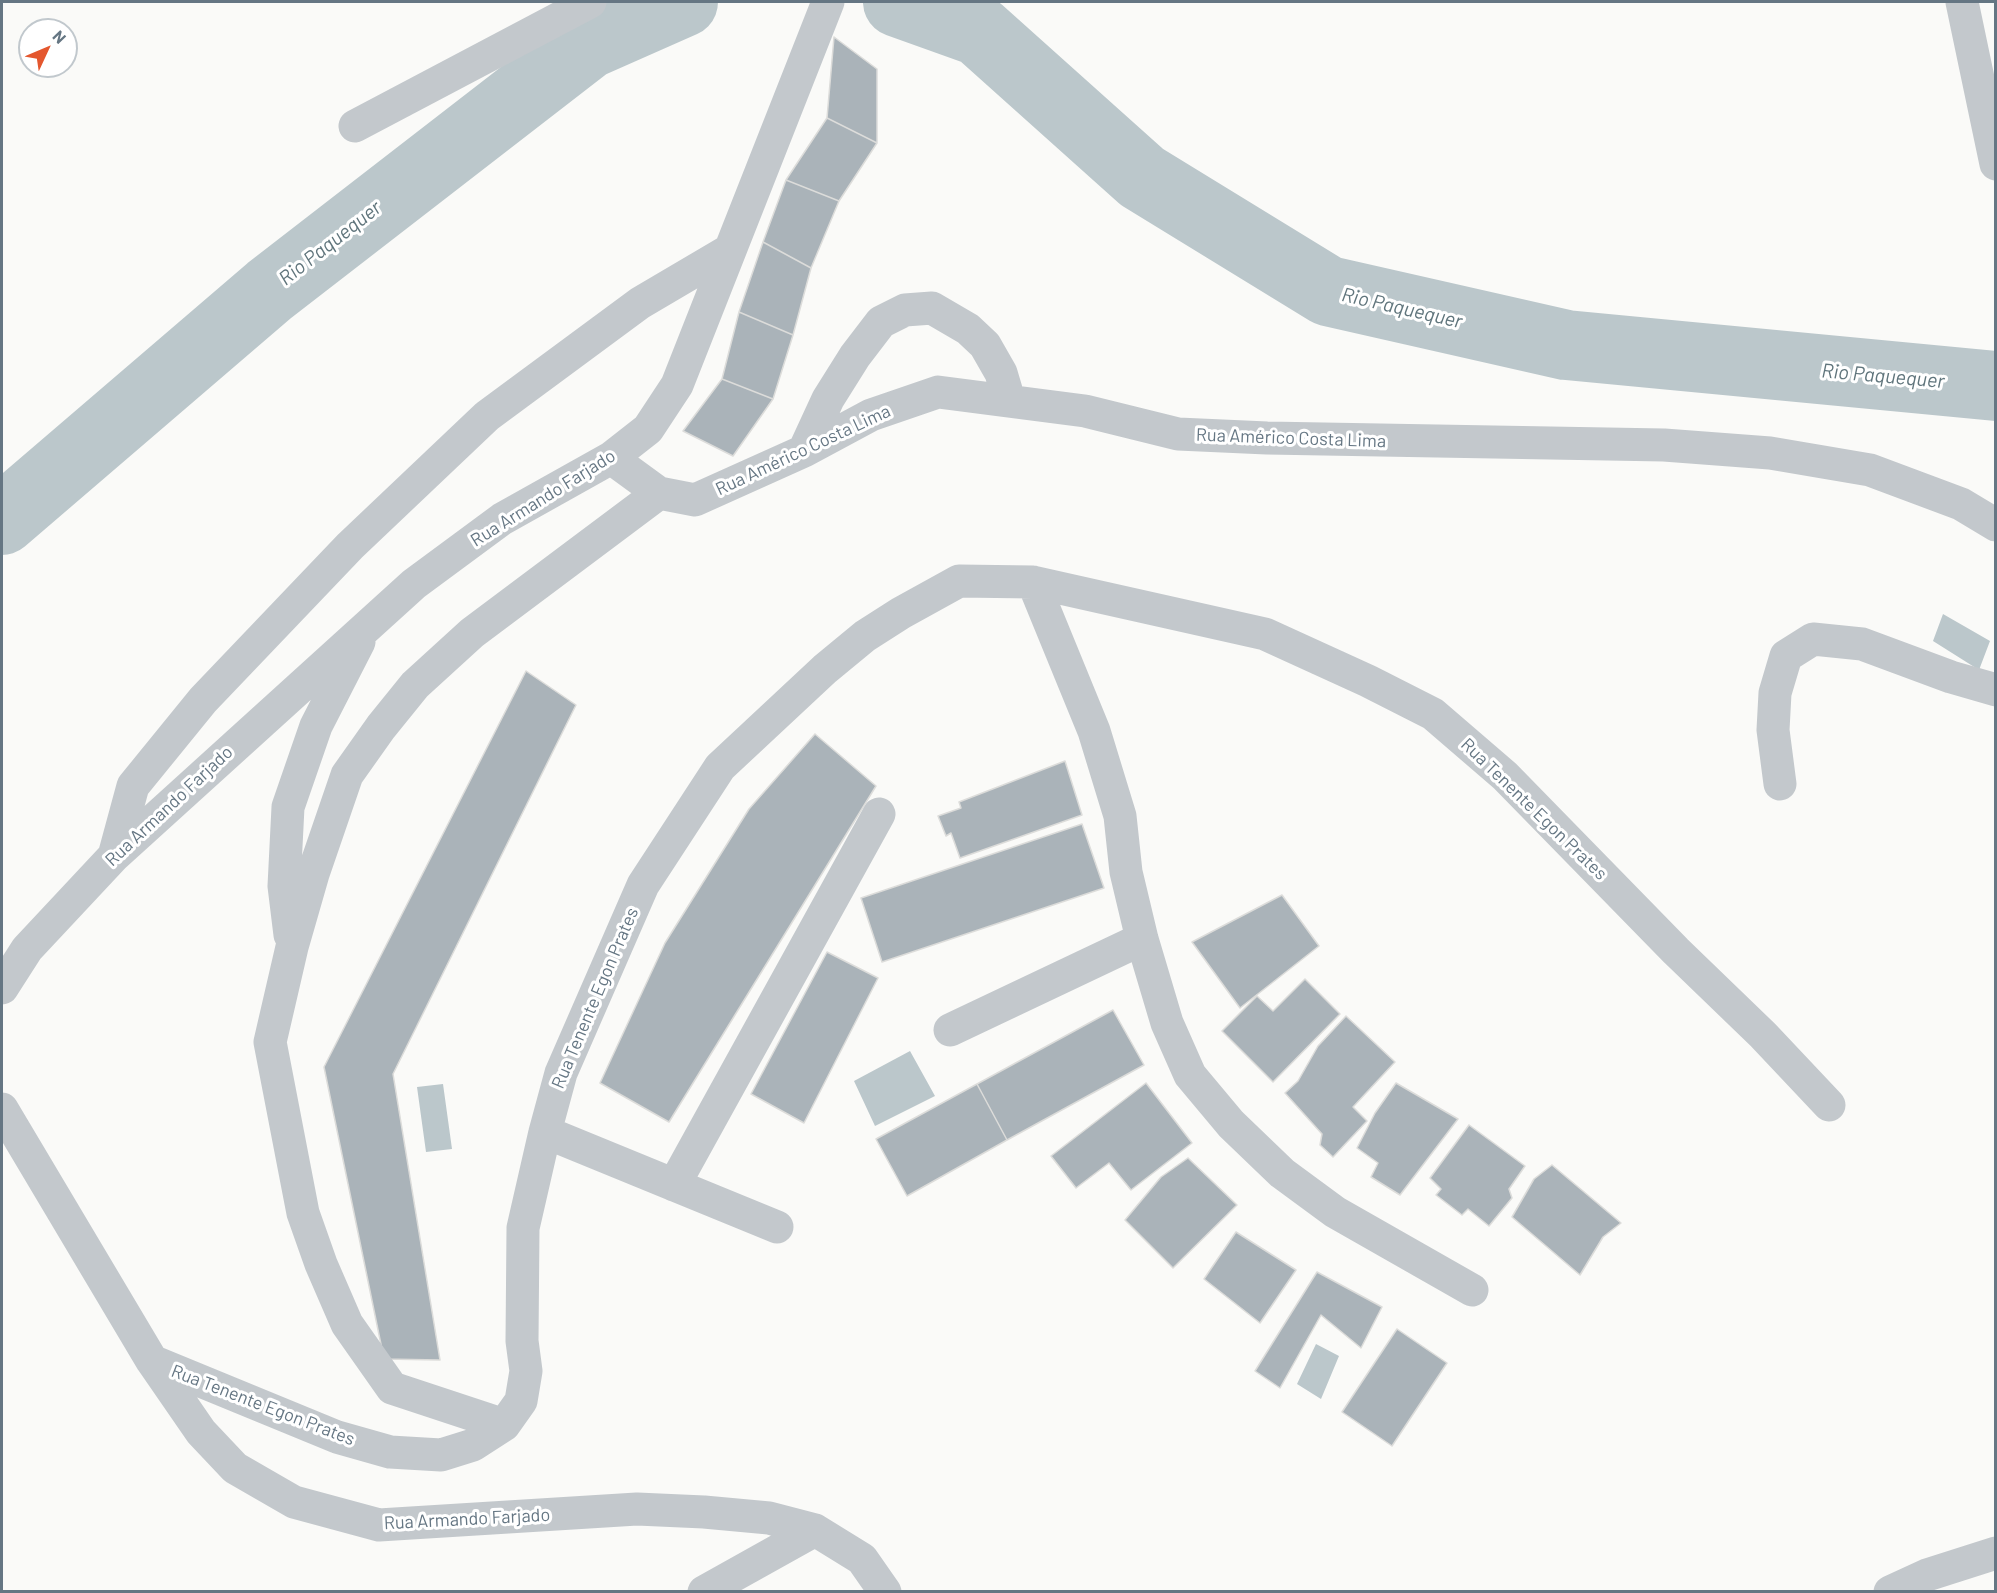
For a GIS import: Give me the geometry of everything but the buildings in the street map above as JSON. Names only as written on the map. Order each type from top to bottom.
[{"type":"street","points":[[355,126],[590,2]]},
{"type":"street","name":"Rua Armando Farjado","points":[[2,988],[27,949],[114,856],[414,584],[502,519],[611,458],[648,429],[677,385],[828,2]]},
{"type":"street","points":[[1962,2],[1995,164]]},
{"type":"street","points":[[114,856],[133,786],[203,700],[350,546],[487,416],[640,303],[730,250]]},
{"type":"street","points":[[804,451],[828,399],[855,356],[881,322],[904,310],[932,308],[968,329],[985,345],[1001,373],[1009,400]]},
{"type":"street","name":"Rua Américo Costa Lima","points":[[611,458],[658,493],[696,500],[804,451],[871,415],[938,392],[1085,411],[1178,434],[1267,438],[1664,445],[1770,453],[1870,470],[1961,504],[1995,525]]},
{"type":"street","points":[[504,1425],[392,1388],[347,1324],[321,1264],[303,1213],[270,1042],[292,947],[313,874],[347,775],[415,685],[472,633],[658,493]]},
{"type":"street","name":"Rua Tenente Egon Prates","points":[[152,1361],[337,1437],[390,1452],[441,1455],[473,1445],[504,1425],[521,1401],[526,1371],[522,1341],[523,1228],[545,1132],[561,1073],[643,885],[720,767],[825,669],[865,636],[959,581],[1033,582],[1265,634],[1368,681],[1433,714],[1505,776],[1676,951],[1763,1035],[1829,1105]]},
{"type":"street","points":[[1033,582],[1094,731],[1120,816],[1126,872],[1142,939],[1167,1023],[1190,1075],[1231,1124],[1282,1173],[1335,1212],[1472,1290]]},
{"type":"street","points":[[292,947],[284,886],[288,807],[316,726],[368,625]]},
{"type":"street","points":[[1780,784],[1773,730],[1775,693],[1786,656],[1813,639],[1862,644],[1951,677],[1995,690]]},
{"type":"street","points":[[674,1185],[879,814]]},
{"type":"street","points":[[950,1030],[1142,939]]},
{"type":"street","name":"Rua Armando Farjado","points":[[2,1109],[152,1361],[201,1432],[236,1468],[294,1502],[380,1525],[637,1509],[769,1518],[815,1530],[862,1559],[885,1592]]},
{"type":"street","points":[[545,1132],[777,1227]]},
{"type":"street","points":[[704,1592],[815,1530]]},
{"type":"street","points":[[1890,1592],[1927,1575],[1995,1553]]},
{"type":"shaded area","points":[[1943,614],[1990,641],[1979,670],[1933,641]]},
{"type":"shaded area","points":[[910,1051],[935,1096],[875,1126],[854,1081]]},
{"type":"shaded area","points":[[443,1084],[452,1149],[426,1152],[417,1087]]},
{"type":"shaded area","points":[[1316,1344],[1339,1356],[1321,1399],[1297,1384]]},
{"type":"waterway","name":"Rio Paquequer","points":[[2,520],[270,290],[588,44],[683,2]]},
{"type":"waterway","name":"Rio Paquequer","points":[[898,2],[979,31],[1142,177],[1328,291],[1566,345],[1996,386]]}]
